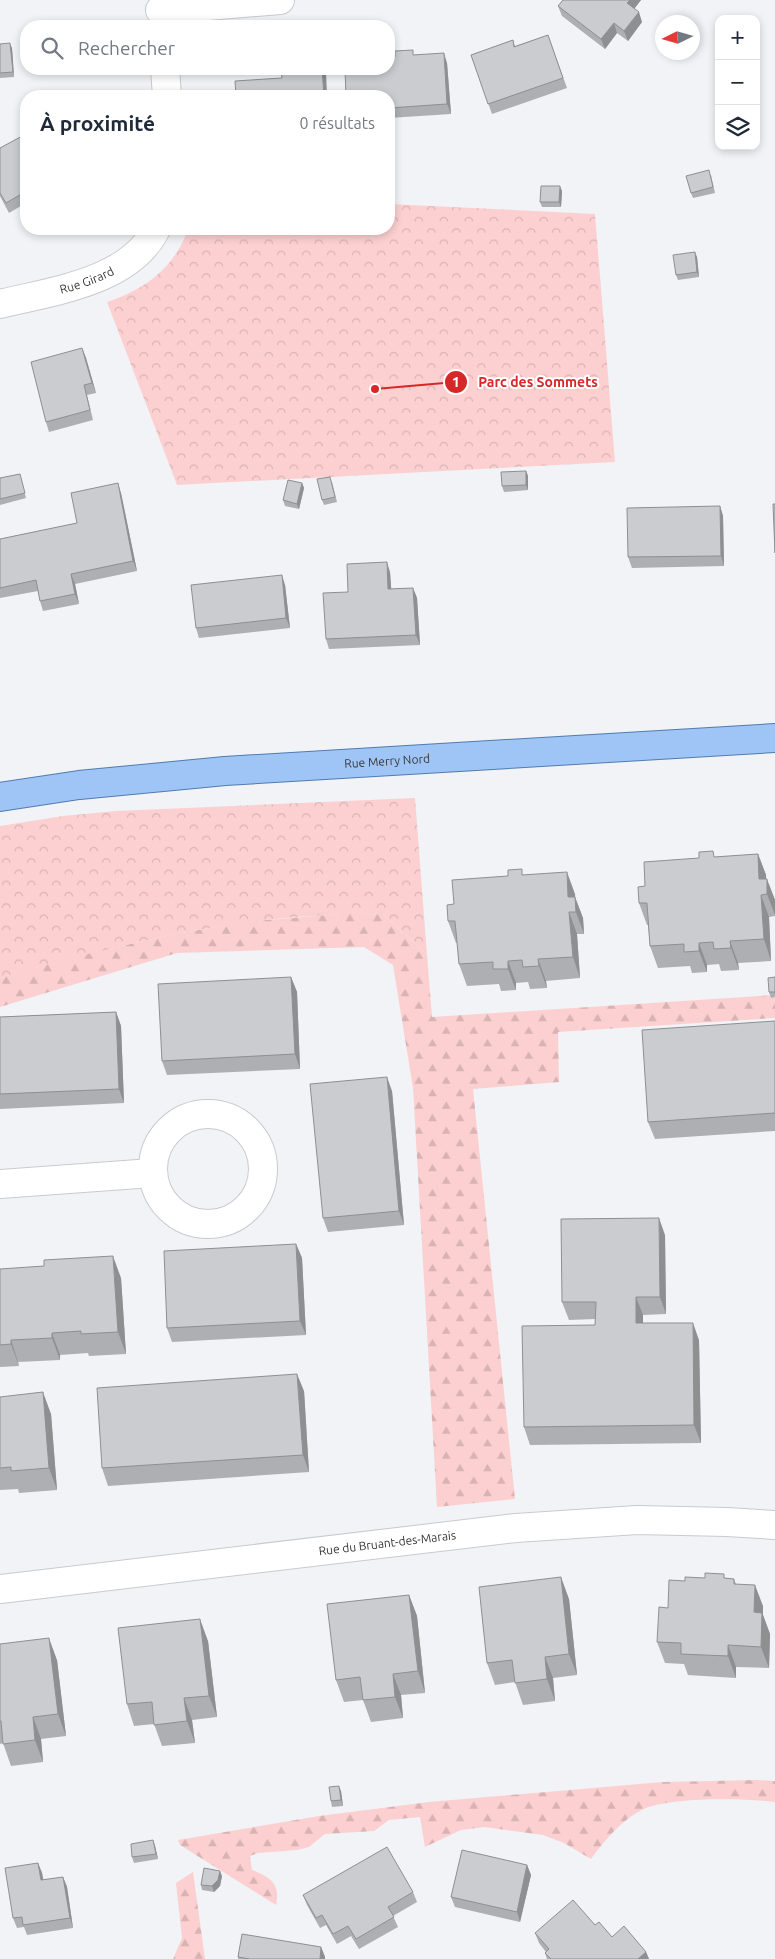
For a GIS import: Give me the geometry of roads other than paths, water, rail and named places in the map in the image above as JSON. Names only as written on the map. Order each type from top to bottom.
[{"type":"main road","name":"Rue Merry Nord","points":[[0,797],[79,785],[225,771],[775,738]]},
{"type":"street","points":[[160,12],[280,0]]},
{"type":"street","points":[[165,75],[167,90]]},
{"type":"street","name":"Rue Girard","points":[[0,304],[95,280],[111,273],[137,254],[151,235]]},
{"type":"street","points":[[212,1113],[231,1118],[246,1129],[258,1144],[263,1161],[262,1179],[256,1196],[245,1209],[231,1219],[213,1224],[196,1223],[180,1216],[166,1205],[157,1190],[152,1172],[155,1154],[162,1136],[176,1123],[193,1115],[212,1113]]},
{"type":"street","points":[[0,1184],[152,1172]]},
{"type":"street","name":"Rue du Bruant-des-Marais","points":[[0,1589],[526,1528],[637,1520],[710,1521],[775,1525]]},
{"type":"place","name":"Parc des Sommets","points":[[375,389]]}]
